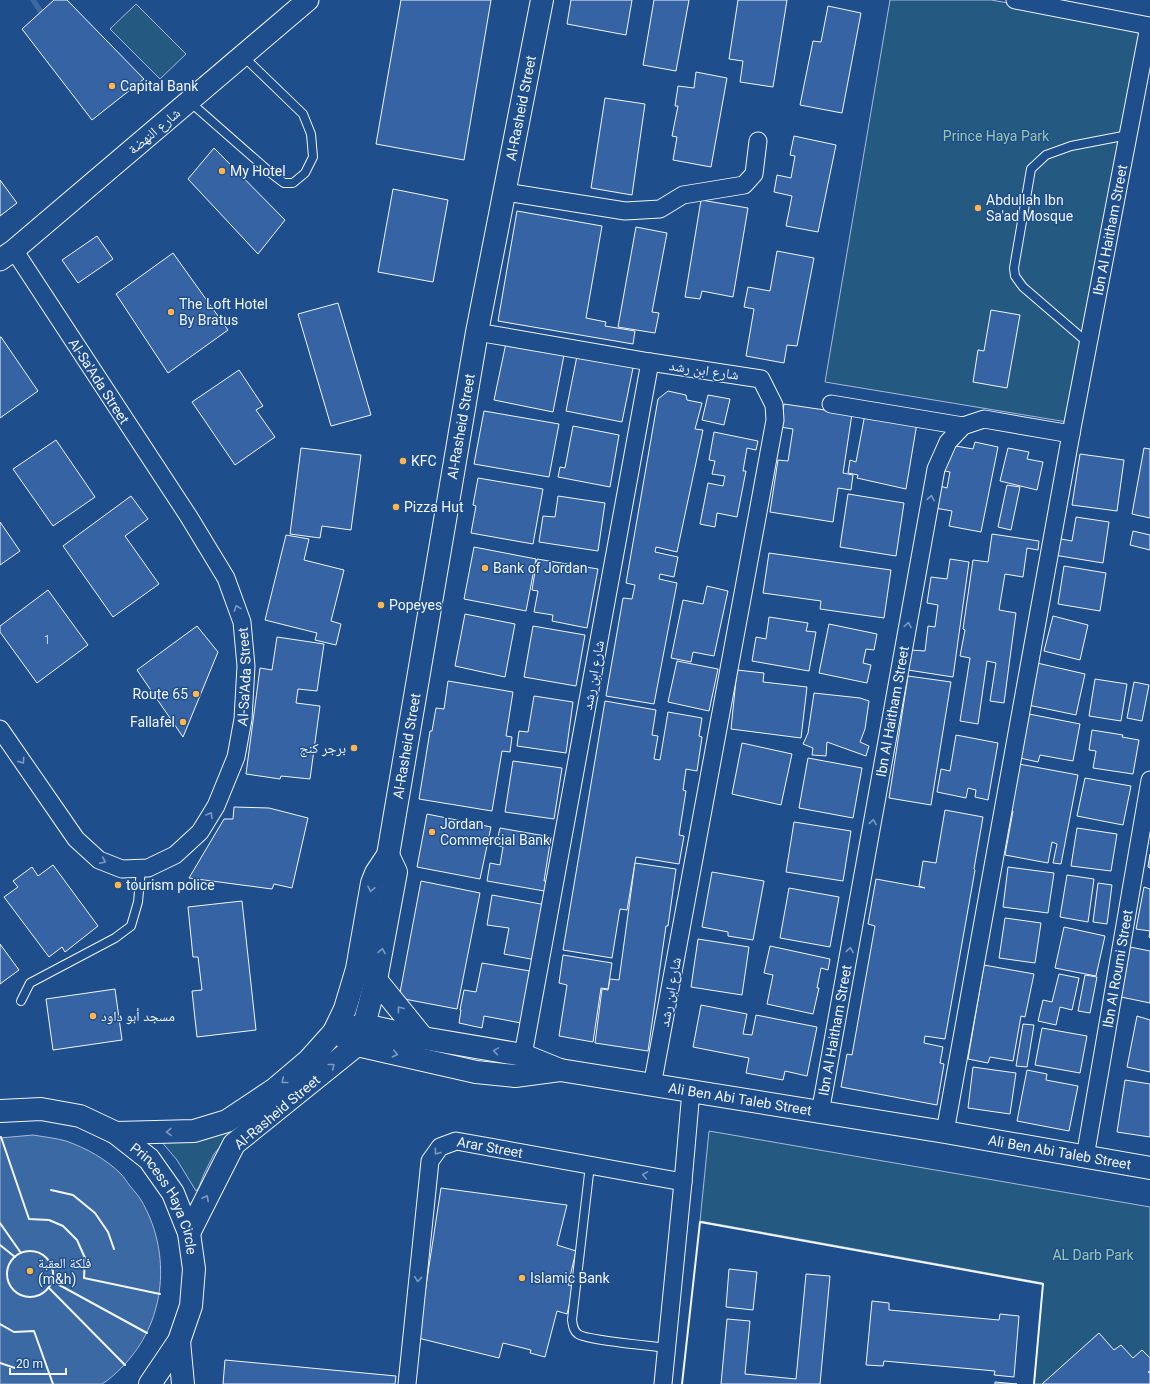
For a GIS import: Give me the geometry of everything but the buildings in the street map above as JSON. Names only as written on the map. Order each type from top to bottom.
[{"type":"main road","name":"Al-Rasheid Street","points":[[116,1133],[194,1131],[227,1121],[275,1089],[308,1061],[334,1032],[346,1010],[357,969],[372,883],[376,873],[388,855],[477,332],[542,0]]},
{"type":"main road","points":[[388,855],[396,872],[376,980],[360,1035],[476,1072],[515,1076],[527,1065]]},
{"type":"main road","points":[[376,980],[423,1038]]},
{"type":"main road","name":"Ali Ben Abi Taleb Street","points":[[334,1032],[360,1035],[423,1038],[527,1065],[945,1132],[1150,1168]]},
{"type":"main road","name":"Al-Rasheid Street","points":[[189,1233],[234,1144],[360,1035]]},
{"type":"main road","name":"Princess Haya Circle","points":[[0,1111],[41,1109],[80,1116],[116,1133],[149,1159],[173,1193],[189,1233],[194,1269],[190,1306],[179,1341],[150,1384]]},
{"type":"main road","points":[[179,1341],[183,1384]]},
{"type":"street","name":"شارع النهضة","points":[[7,255],[308,0]]},
{"type":"street","points":[[1020,1],[1150,23]]},
{"type":"street","name":"Ibn Al Haitham Street","points":[[945,1132],[1088,342],[1150,23]]},
{"type":"street","points":[[505,192],[625,211],[660,209],[683,195],[744,185],[754,174],[758,141]]},
{"type":"street","name":"Al-Sa'Ada Street","points":[[0,730],[76,839],[99,860],[122,869],[148,868],[175,854],[200,832],[219,799],[236,757],[243,719],[246,666],[242,622],[226,578],[189,517],[7,255]]},
{"type":"street","points":[[477,332],[650,362]]},
{"type":"street","name":"شارع ابن رشد","points":[[527,1065],[650,362],[761,379],[774,405],[775,420],[652,1086]]},
{"type":"street","points":[[831,404],[963,426]]},
{"type":"street","name":"Ibn Al Haitham Street","points":[[820,1113],[936,469],[948,442],[963,426],[984,419],[1071,434]]},
{"type":"street","name":"Ibn Al Roumi Street","points":[[1085,1157],[1150,780]]},
{"type":"street","points":[[663,1384],[691,1091]]},
{"type":"street","name":"Arar Street","points":[[408,1384],[430,1162],[440,1147],[456,1142],[683,1182]]},
{"type":"lane","points":[[189,101],[284,183],[293,183],[306,173],[313,157],[311,134],[303,114],[243,56]]},
{"type":"lane","points":[[1088,342],[1023,287],[1015,276],[1014,268],[1031,169],[1046,156],[1071,146],[1128,135]]},
{"type":"lane","points":[[21,1002],[30,983],[115,938],[131,926],[138,902],[141,869]]},
{"type":"lane","points":[[590,1165],[572,1320],[573,1329],[579,1335],[592,1338],[667,1348]]},
{"type":"green space","name":"Prince Haya Park","points":[[890,0],[991,0],[1144,26],[1073,423],[825,382]]},
{"type":"green space","points":[[136,4],[186,54],[160,79],[110,29]]},
{"type":"green space","points":[[329,1052],[231,1134],[214,1154],[196,1191],[177,1160],[160,1140],[192,1136]]},
{"type":"green space","name":"AL Darb Park","points":[[709,1131],[1150,1207],[1150,1384],[1034,1384],[1043,1283],[700,1221]]},
{"type":"shaded area","points":[[33,1135],[66,1141],[95,1154],[115,1169],[141,1200],[157,1239],[160,1260],[160,1280],[158,1301],[152,1321],[143,1340],[131,1357],[118,1372],[102,1384],[0,1384],[0,1138]]},
{"type":"waterway","points":[[33,0],[41,12]]},
{"type":"wall","points":[[1,1137],[29,1219],[49,1220],[63,1226],[77,1240],[85,1258],[84,1278],[160,1294]]},
{"type":"wall","points":[[51,1190],[73,1195],[95,1213],[108,1232],[114,1249]]},
{"type":"wall","points":[[682,1384],[700,1222],[1043,1284],[1034,1384]]},
{"type":"wall","points":[[0,1223],[21,1253]]},
{"type":"wall","points":[[0,1245],[15,1257]]},
{"type":"wall","points":[[30,1251],[43,1255],[49,1261],[53,1274],[49,1287],[43,1293],[30,1297],[17,1293],[11,1287],[7,1274],[11,1261],[17,1255],[30,1251]]},
{"type":"wall","points":[[52,1281],[147,1333]]},
{"type":"wall","points":[[49,1288],[125,1365]]},
{"type":"wall","points":[[0,1324],[14,1332],[34,1331],[53,1384]]},
{"type":"wall","points":[[0,1363],[15,1368]]},
{"type":"place","name":"Capital Bank","points":[[112,86]]},
{"type":"place","name":"My Hotel","points":[[222,171]]},
{"type":"place","name":"Abdullah Ibn Sa'ad Mosque","points":[[978,208]]},
{"type":"place","name":"The Loft Hotel By Bratus","points":[[171,312]]},
{"type":"place","name":"KFC","points":[[403,461]]},
{"type":"place","name":"Pizza Hut","points":[[396,507]]},
{"type":"place","name":"Bank of Jordan","points":[[485,568]]},
{"type":"place","name":"Popeyes","points":[[381,605]]},
{"type":"place","name":"Route 65","points":[[196,694]]},
{"type":"place","name":"Fallafel","points":[[183,722]]},
{"type":"place","name":"برجر كنج","points":[[354,748]]},
{"type":"place","name":"Jordan Commercial Bank","points":[[432,832]]},
{"type":"place","name":"tourism police","points":[[118,885]]},
{"type":"place","name":"مسجد أبو داود","points":[[93,1016]]},
{"type":"place","name":"فلكة العقبة (m&h)","points":[[30,1271]]},
{"type":"place","name":"Islamic Bank","points":[[522,1278]]}]
